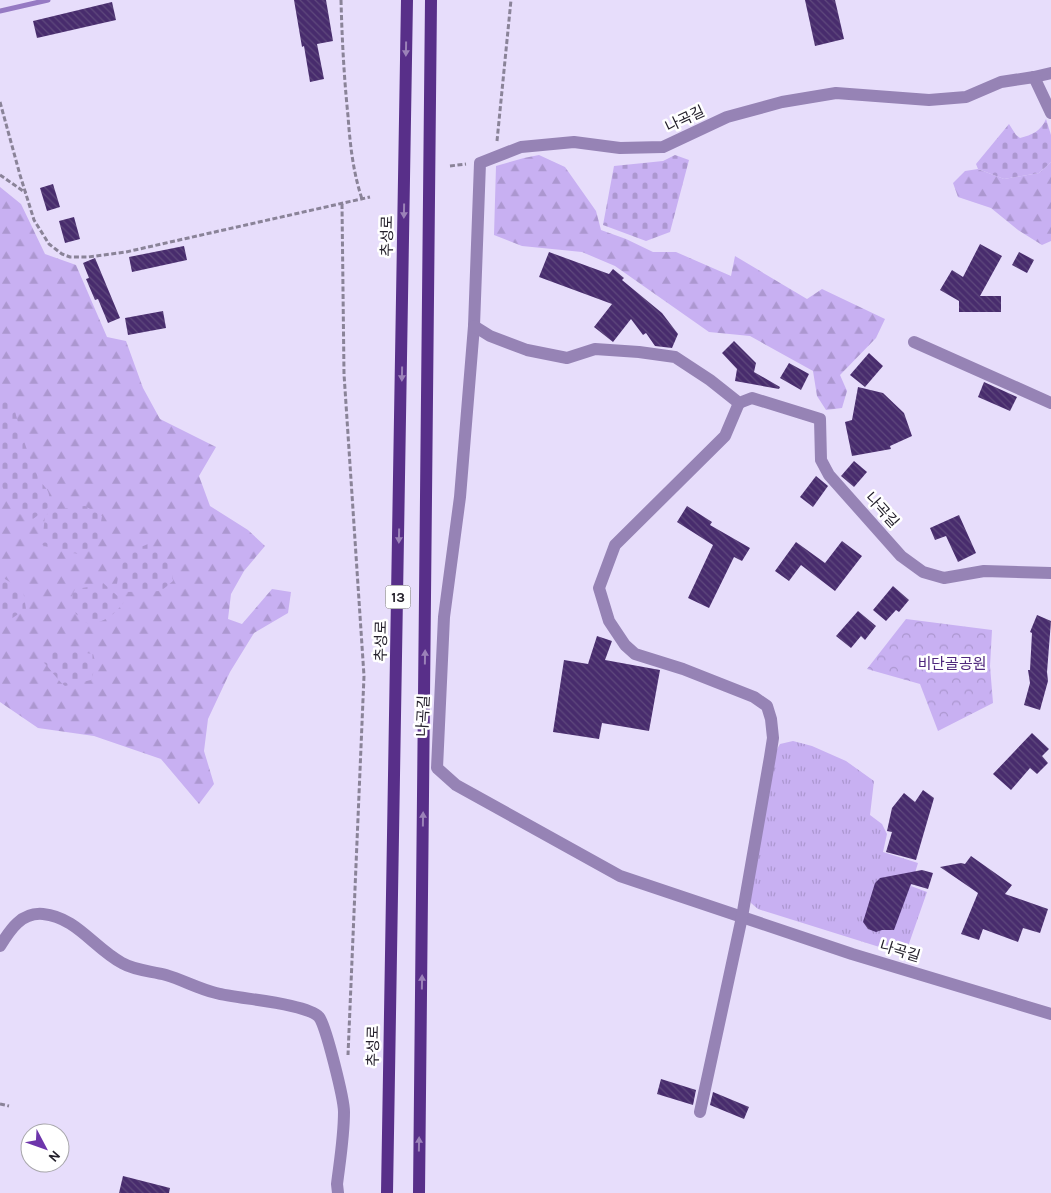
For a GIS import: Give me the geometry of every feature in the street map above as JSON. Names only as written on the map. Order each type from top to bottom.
[{"type":"main road","name":"추성로","points":[[387,1193],[407,0]]},
{"type":"main road","name":"13","points":[[419,1193],[431,0]]},
{"type":"street","name":"나곡길","points":[[1051,73],[1001,82],[966,96],[929,100],[836,93],[782,102],[727,117],[663,147],[620,148],[574,142],[521,148],[480,163],[474,326],[460,498],[444,617],[437,768],[456,785],[620,876],[852,954],[1051,1014]]},
{"type":"street","points":[[1034,77],[1051,113]]},
{"type":"street","points":[[474,326],[490,336],[527,350],[567,358],[595,349],[675,357],[710,380],[739,403],[725,436],[615,545],[599,588],[610,621],[625,645],[635,654],[692,672],[754,697],[767,706],[771,719],[773,738],[742,917],[700,1112]]},
{"type":"street","points":[[914,342],[1051,403]]},
{"type":"street","name":"나곡길","points":[[739,403],[752,398],[820,419],[821,460],[829,475],[900,556],[923,572],[944,578],[984,572],[1051,573]]},
{"type":"street","points":[[0,946],[10,930],[23,919],[32,915],[42,914],[54,916],[66,920],[113,958],[132,968],[167,976],[216,993],[298,1008],[315,1013],[324,1026],[329,1042],[345,1110],[337,1184],[338,1193]]},
{"type":"path","points":[[341,0],[342,58],[348,123],[354,176],[362,199]]},
{"type":"path","points":[[495,157],[511,0]]},
{"type":"path","points":[[0,102],[34,220],[43,236],[55,250],[70,257],[88,257],[126,252],[370,197]]},
{"type":"path","points":[[0,175],[26,193]]},
{"type":"path","points":[[342,204],[344,374],[364,676],[348,1055]]},
{"type":"path","points":[[0,1104],[9,1106]]},
{"type":"green space","points":[[1046,119],[1051,135],[1051,162],[1039,173],[1004,179],[978,169],[976,164],[1009,124],[1020,138],[1036,132],[1042,127]]},
{"type":"green space","points":[[539,155],[565,167],[596,211],[601,230],[653,252],[676,252],[731,276],[735,256],[807,299],[822,289],[885,319],[876,338],[840,375],[847,391],[842,408],[826,410],[817,396],[813,371],[750,336],[709,332],[615,266],[582,252],[522,246],[494,235],[496,166]]},
{"type":"green space","points":[[675,155],[689,160],[670,232],[646,241],[603,225],[614,166],[663,161]]},
{"type":"green space","points":[[1051,162],[1051,241],[1042,245],[1018,230],[991,208],[958,197],[953,183],[965,171],[978,169],[1004,179],[1039,173]]},
{"type":"green space","points":[[0,187],[21,204],[45,254],[76,265],[107,337],[126,341],[143,388],[160,419],[216,447],[199,476],[210,506],[248,530],[265,546],[244,571],[231,594],[228,619],[242,624],[272,589],[291,592],[288,613],[254,633],[230,672],[208,719],[204,751],[214,784],[199,804],[161,759],[94,736],[38,728],[0,702]]},
{"type":"green space","points":[[0,391],[11,397],[33,466],[49,494],[50,506],[33,519],[17,513],[0,483]]},
{"type":"green space","points":[[85,506],[102,516],[98,540],[81,554],[64,552],[42,545],[45,515],[62,509]]},
{"type":"green space","points":[[148,544],[169,563],[173,581],[161,591],[125,592],[117,584],[119,570],[129,552]]},
{"type":"green space","points":[[0,576],[23,590],[26,609],[11,619],[0,618]]},
{"type":"green space","points":[[102,582],[124,602],[108,617],[99,622],[88,624],[76,614],[70,601],[75,589],[96,586]]},
{"type":"green space","name":"비단골공원","points":[[906,619],[992,630],[990,666],[993,703],[938,731],[920,684],[867,669]]},
{"type":"green space","points":[[56,649],[93,654],[96,664],[91,680],[65,686],[42,661]]},
{"type":"green space","points":[[793,741],[812,746],[846,761],[874,781],[870,815],[882,824],[887,834],[883,852],[918,863],[911,886],[927,892],[905,955],[758,909],[751,903],[749,894],[776,751],[780,744]]},
{"type":"building","points":[[294,0],[326,0],[333,41],[317,44],[324,79],[310,82]]},
{"type":"building","points":[[805,0],[835,0],[844,39],[815,46]]},
{"type":"building","points":[[112,2],[116,20],[37,38],[33,21]]},
{"type":"building","points":[[53,184],[60,207],[47,211],[40,188]]},
{"type":"building","points":[[74,217],[80,239],[65,243],[59,221]]},
{"type":"building","points":[[980,244],[1002,256],[980,296],[1001,296],[1001,312],[959,312],[959,301],[940,290],[952,270],[963,277]]},
{"type":"building","points":[[184,246],[187,260],[132,272],[129,257]]},
{"type":"building","points":[[549,252],[609,274],[613,269],[624,278],[622,280],[662,313],[678,334],[672,348],[655,346],[646,333],[643,335],[631,319],[613,342],[594,327],[612,304],[539,277]]},
{"type":"building","points":[[1019,252],[1034,260],[1027,273],[1012,265]]},
{"type":"building","points":[[95,258],[120,318],[108,323],[98,299],[95,300],[86,279],[89,278],[83,263]]},
{"type":"building","points":[[163,311],[166,328],[128,335],[125,318]]},
{"type":"building","points":[[734,341],[756,363],[754,372],[780,387],[779,389],[735,381],[737,369],[722,353]]},
{"type":"building","points":[[869,353],[883,366],[865,387],[850,375]]},
{"type":"building","points":[[789,363],[809,374],[801,390],[780,378]]},
{"type":"building","points":[[984,382],[1017,397],[1010,411],[978,397]]},
{"type":"building","points":[[858,387],[883,393],[904,413],[912,436],[890,446],[891,449],[852,456],[845,422],[852,420]]},
{"type":"building","points":[[854,461],[867,472],[854,487],[841,476]]},
{"type":"building","points":[[816,476],[828,486],[813,507],[800,497]]},
{"type":"building","points":[[687,506],[712,522],[710,525],[750,548],[742,561],[734,557],[709,608],[688,598],[713,545],[677,522]]},
{"type":"building","points":[[959,515],[976,553],[958,562],[946,536],[935,540],[930,528]]},
{"type":"building","points":[[842,541],[862,556],[835,591],[801,565],[789,581],[775,571],[796,542],[825,563]]},
{"type":"building","points":[[893,586],[909,600],[899,612],[896,610],[886,621],[873,610]]},
{"type":"building","points":[[858,611],[876,626],[865,640],[861,636],[851,648],[836,636]]},
{"type":"building","points":[[1037,615],[1051,621],[1048,681],[1040,710],[1024,705],[1030,683],[1028,670],[1030,670],[1032,633],[1030,632]]},
{"type":"building","points":[[597,636],[612,641],[605,660],[660,670],[649,731],[602,723],[599,739],[553,732],[564,660],[588,664]]},
{"type":"building","points":[[1032,733],[1049,749],[1042,756],[1048,763],[1037,774],[1030,768],[1011,790],[993,774]]},
{"type":"building","points":[[923,790],[934,798],[916,860],[886,852],[892,832],[887,831],[892,808],[904,793],[915,802]]},
{"type":"building","points":[[971,856],[1012,885],[1005,894],[1048,909],[1040,933],[1023,928],[1018,942],[983,929],[979,940],[961,934],[978,893],[940,867],[965,864]]},
{"type":"building","points":[[922,870],[933,873],[928,889],[911,884],[894,930],[876,932],[868,929],[863,922],[875,883],[880,878]]},
{"type":"building","points":[[661,1079],[696,1090],[693,1105],[657,1094]]},
{"type":"building","points":[[713,1092],[749,1107],[744,1119],[710,1105]]},
{"type":"building","points":[[123,1176],[170,1188],[169,1193],[119,1193]]},
{"type":"waterway","points":[[0,11],[48,0]]}]
